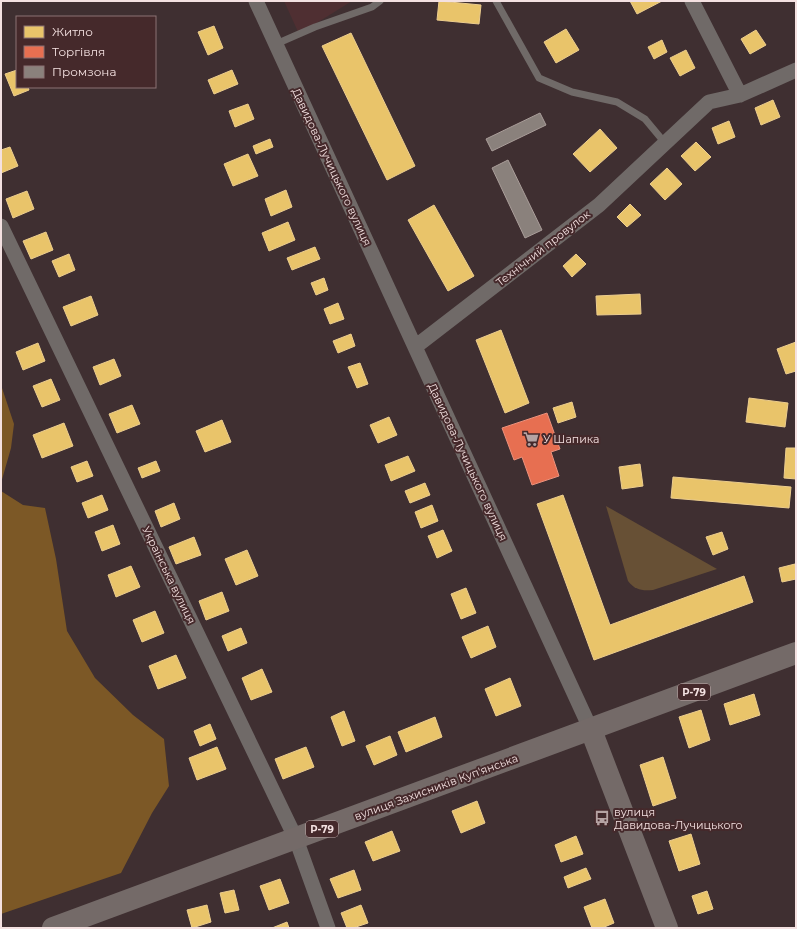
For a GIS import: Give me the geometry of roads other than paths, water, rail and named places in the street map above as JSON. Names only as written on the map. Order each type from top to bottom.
[{"type":"main road","name":"вулиця Захисників Куп'янська","points":[[53,928],[796,653]]},
{"type":"main road","name":"Давидова-Лучицького вулиця","points":[[591,730],[667,928]]},
{"type":"street","name":"Давидова-Лучицького вулиця","points":[[256,1],[591,730]]},
{"type":"street","points":[[692,1],[740,95]]},
{"type":"street","name":"Технічний провулок","points":[[415,347],[599,205],[709,102],[740,95],[796,70]]},
{"type":"street","name":"Українська вулиця","points":[[1,226],[296,838],[328,928]]},
{"type":"lane","points":[[276,44],[315,27],[372,7],[380,1]]},
{"type":"lane","points":[[496,1],[540,78],[572,92],[617,102],[645,119],[665,143]]},
{"type":"place","name":"У Шапика","points":[[531,439]]},
{"type":"place","name":"вулиця Давидова-Лучицького","points":[[602,818]]}]
